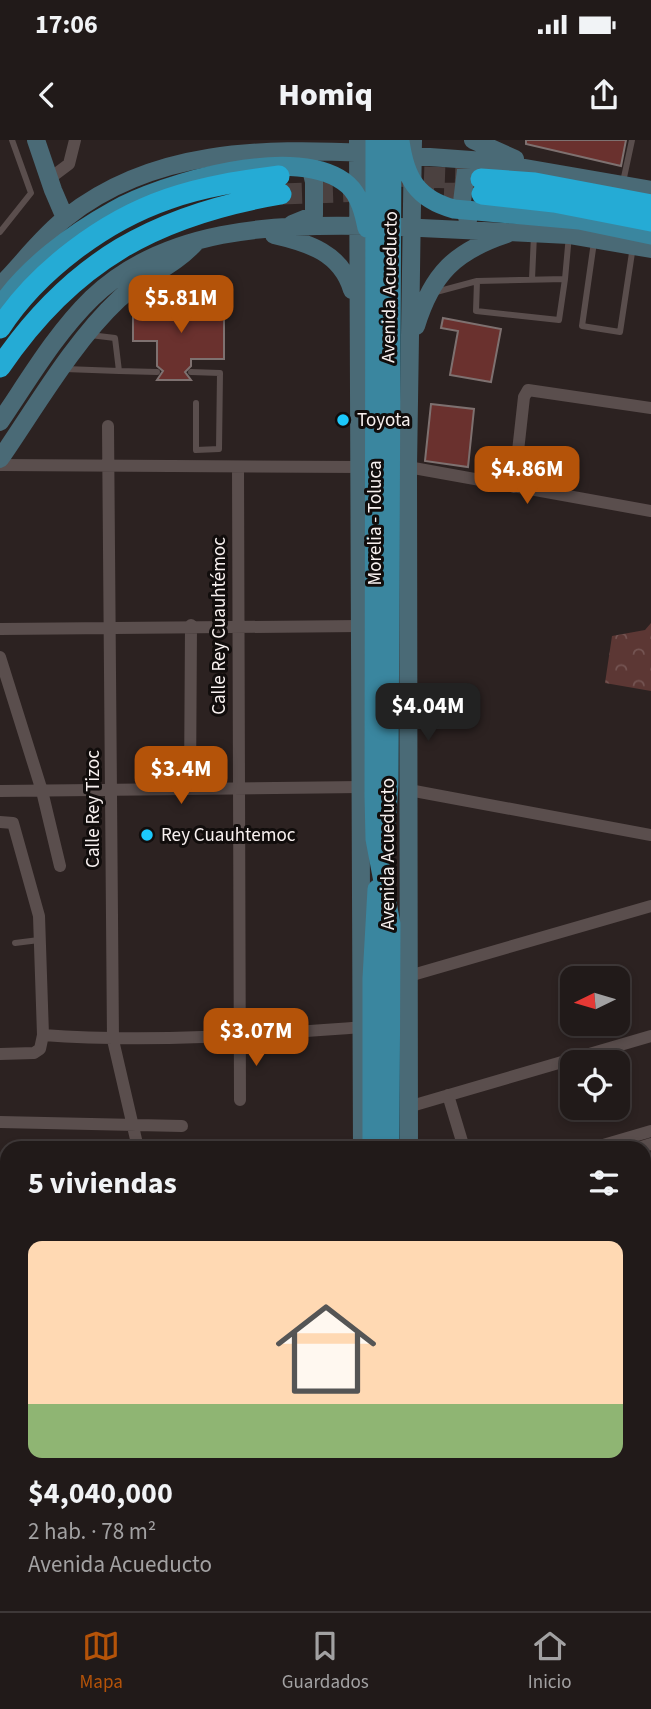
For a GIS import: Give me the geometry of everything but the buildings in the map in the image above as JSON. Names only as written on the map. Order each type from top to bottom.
[{"type":"highway","points":[[484,160],[535,183],[651,205]]},
{"type":"highway","points":[[484,160],[554,202],[651,220]]},
{"type":"highway","points":[[0,328],[52,269],[131,216],[167,199],[219,184],[280,185],[152,231],[102,260],[63,289],[22,334],[0,367]]},
{"type":"main road","name":"Morelia - Toluca","points":[[374,140],[374,796],[376,839],[391,924],[390,1141]]},
{"type":"main road","name":"Morelia - Toluca","points":[[372,1141],[372,978],[378,881],[389,784],[391,140]]},
{"type":"main road","points":[[400,140],[408,173],[418,190],[435,204],[454,209],[545,215],[651,235]]},
{"type":"main road","points":[[0,307],[33,270],[79,233],[114,210],[159,191],[203,177],[290,166],[329,175],[348,185],[363,207],[369,234],[374,327]]},
{"type":"street","points":[[36,140],[65,218]]},
{"type":"street","points":[[49,179],[69,164],[75,140]]},
{"type":"street","points":[[253,153],[321,140]]},
{"type":"street","points":[[0,286],[65,218],[107,190],[145,172],[185,160],[233,153],[273,153],[357,146],[413,148],[651,190]]},
{"type":"street","name":"Avenida Acueducto","points":[[357,146],[362,1141]]},
{"type":"street","name":"Avenida Acueducto","points":[[409,1141],[408,467],[413,148]]},
{"type":"street","points":[[0,422],[62,334],[92,298],[118,277],[198,240],[294,224],[314,215],[314,182],[310,164],[298,158],[273,153]]},
{"type":"street","points":[[481,230],[464,215],[463,184],[466,170],[484,160]]},
{"type":"street","points":[[254,229],[356,226],[481,230],[569,235],[651,248]]},
{"type":"street","points":[[254,229],[312,246],[328,254],[346,271],[354,294],[358,341]]},
{"type":"street","points":[[410,339],[428,294],[452,260],[486,242],[515,232]]},
{"type":"street","points":[[357,252],[372,237],[385,234],[398,238],[411,254]]},
{"type":"street","points":[[0,459],[88,334],[120,299],[180,260],[198,240]]},
{"type":"street","points":[[514,487],[524,397],[528,390],[651,408]]},
{"type":"street","name":"Calle Rey Tizoc","points":[[108,426],[113,1040],[136,1141]]},
{"type":"street","points":[[0,465],[360,467]]},
{"type":"street","name":"Calle Rey Cuauhtémoc","points":[[238,467],[240,1100]]},
{"type":"street","points":[[408,467],[651,511]]},
{"type":"street","points":[[190,789],[191,625]]},
{"type":"street","points":[[0,629],[110,630],[191,625],[361,626]]},
{"type":"street","points":[[0,657],[41,791],[60,866]]},
{"type":"street","points":[[0,791],[361,787]]},
{"type":"street","points":[[409,790],[651,835]]},
{"type":"street","points":[[0,822],[13,823],[39,916],[43,1035],[40,1049],[34,1053],[0,1054]]},
{"type":"street","points":[[409,976],[651,906]]},
{"type":"street","points":[[43,1035],[113,1040],[238,1037],[363,1027]]},
{"type":"street","points":[[408,1107],[651,1036]]},
{"type":"street","points":[[448,1095],[462,1141]]},
{"type":"street","points":[[0,1122],[182,1126]]},
{"type":"street","points":[[617,1141],[651,1131]]},
{"type":"lane","points":[[0,232],[31,193],[12,140]]},
{"type":"lane","points":[[622,184],[632,140]]},
{"type":"lane","points":[[532,279],[534,233]]},
{"type":"lane","points":[[477,281],[475,311],[559,320],[569,235]]},
{"type":"lane","points":[[594,238],[582,326],[620,332],[633,245]]},
{"type":"lane","points":[[428,294],[477,281],[565,279]]},
{"type":"lane","points":[[88,334],[115,338],[119,371]]},
{"type":"lane","points":[[63,369],[157,372]]},
{"type":"lane","points":[[191,372],[220,373],[219,449],[195,450],[196,403]]},
{"type":"lane","points":[[15,943],[39,940]]},
{"type":"green space","points":[[651,623],[651,691],[605,683],[612,636],[645,630]]},
{"type":"tunnel","points":[[393,176],[481,179]]},
{"type":"tunnel","points":[[281,194],[367,191]]},
{"type":"tunnel","points":[[413,192],[482,194]]},
{"type":"place","name":"Toyota","points":[[343,420]]},
{"type":"place","name":"Rey Cuauhtemoc","points":[[147,835]]}]
